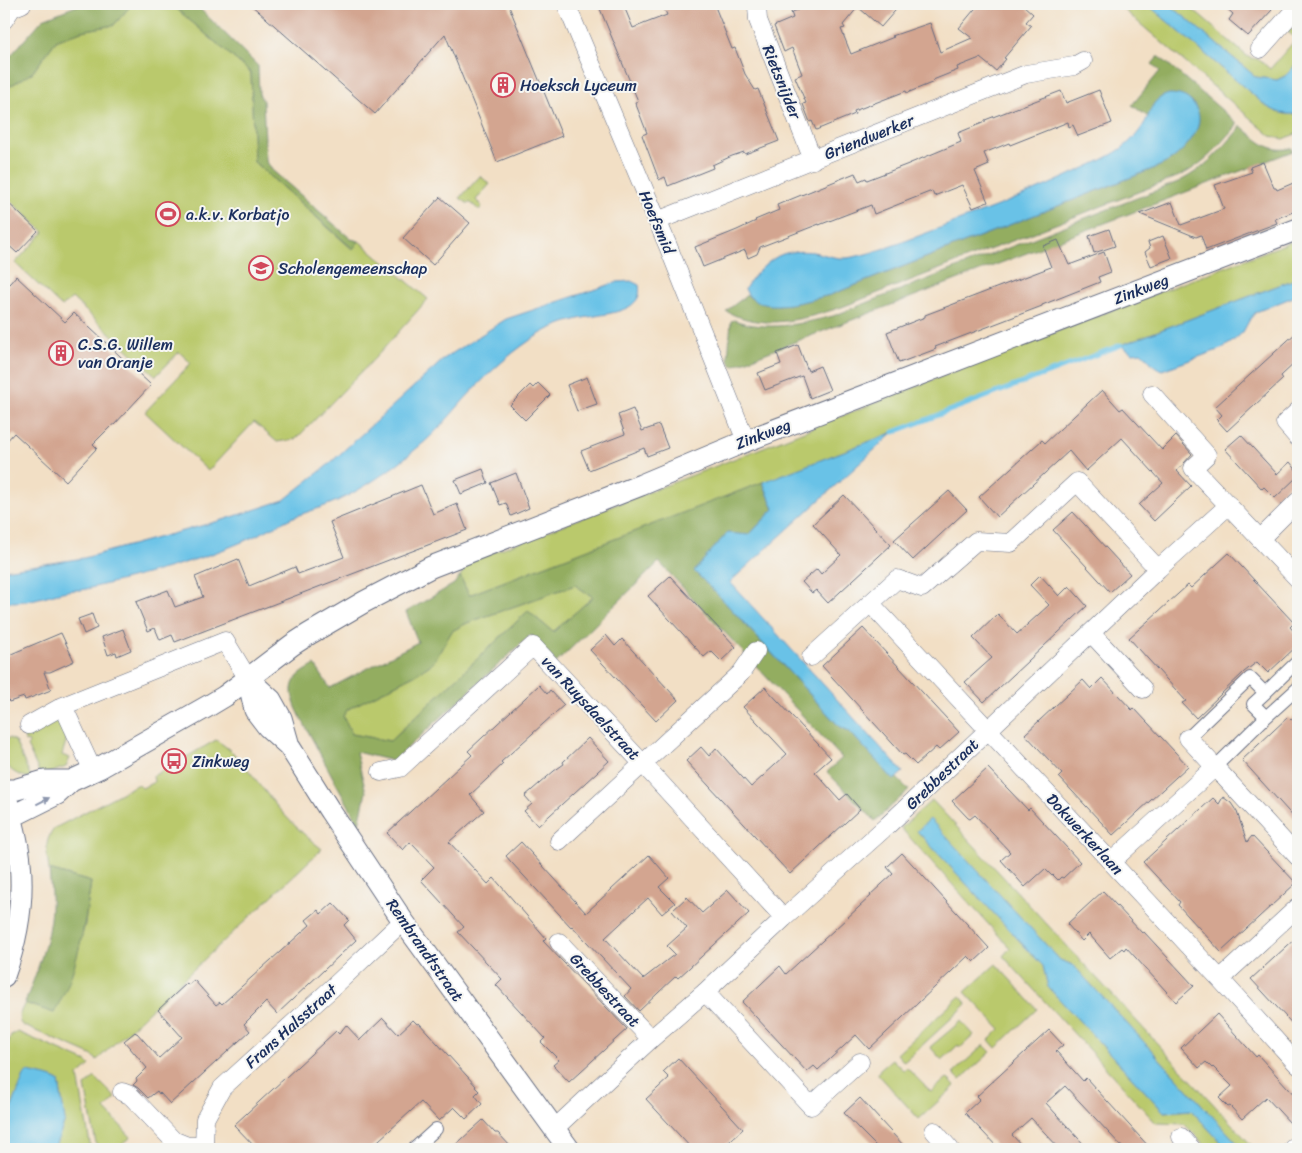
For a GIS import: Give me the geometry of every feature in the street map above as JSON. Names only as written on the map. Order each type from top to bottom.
[{"type":"street","points":[[4,20],[12,8],[22,4]]},
{"type":"street","name":"Hoefsmid","points":[[566,4],[746,441]]},
{"type":"street","name":"Rietsnijder","points":[[759,4],[757,6],[758,20],[813,160]]},
{"type":"street","points":[[1260,49],[1298,6]]},
{"type":"street","name":"Griendwerker","points":[[657,221],[1026,74],[1074,66],[1083,62]]},
{"type":"street","name":"Zinkweg","points":[[11,817],[58,794],[71,781],[93,771],[210,705],[313,631],[431,567],[641,485],[746,441],[1298,229]]},
{"type":"street","points":[[1152,394],[1207,455],[1193,468],[1298,579]]},
{"type":"street","points":[[1298,411],[1285,423],[1298,438]]},
{"type":"street","points":[[811,658],[897,579],[922,588],[976,541],[1011,542],[1078,482],[1158,569]]},
{"type":"street","points":[[1261,538],[1298,501]]},
{"type":"street","name":"Grebbestraat","points":[[554,1129],[888,825],[1158,569],[1229,505]]},
{"type":"street","name":"Dokwerkerlaan","points":[[870,603],[1298,1065]]},
{"type":"street","points":[[1091,633],[1143,689]]},
{"type":"street","points":[[29,725],[63,706],[225,641],[248,679]]},
{"type":"street","name":"van Ruysdaelstraat","points":[[381,772],[400,768],[533,646],[784,918]]},
{"type":"street","points":[[559,841],[741,673],[756,651]]},
{"type":"street","points":[[1266,717],[1253,704],[1298,661]]},
{"type":"street","points":[[1265,693],[1250,678],[1188,738],[1298,856]]},
{"type":"street","name":"Rembrandtstraat","points":[[248,679],[254,710],[268,727],[289,746],[403,921],[569,1149]]},
{"type":"street","points":[[1111,862],[1298,688]]},
{"type":"street","points":[[63,706],[93,771]]},
{"type":"street","name":"Zinkweg","points":[[4,790],[14,790],[44,781],[71,781]]},
{"type":"street","points":[[4,790],[15,832],[20,862],[21,900],[11,955],[4,976]]},
{"type":"street","points":[[1220,979],[1298,908]]},
{"type":"street","name":"Frans Halsstraat","points":[[122,1092],[130,1095],[173,1140],[188,1146],[205,1147],[205,1119],[222,1088],[331,990],[403,921]]},
{"type":"street","name":"Grebbestraat","points":[[560,942],[651,1039]]},
{"type":"street","points":[[705,992],[811,1106],[860,1062]]},
{"type":"street","points":[[414,1149],[436,1129]]},
{"type":"street","points":[[934,1132],[950,1149]]},
{"type":"street","points":[[1292,1149],[1298,1144]]},
{"type":"green space","points":[[81,4],[132,4],[114,25],[81,31],[56,41],[32,73],[10,86],[4,95],[4,63],[43,19]]},
{"type":"green space","name":"a.k.v. Korbatjo","points":[[132,4],[171,4],[251,73],[254,162],[352,249],[359,241],[428,299],[376,357],[296,439],[277,442],[254,422],[208,471],[145,412],[191,363],[179,352],[156,376],[72,298],[62,307],[15,263],[44,232],[4,195],[4,95],[10,86],[32,73],[56,41],[81,31],[114,25]]},
{"type":"green space","points":[[171,4],[195,4],[258,66],[259,94],[263,101],[266,160],[272,170],[351,239],[359,241],[353,249],[254,162],[251,73]]},
{"type":"green space","points":[[1117,4],[1147,4],[1266,106],[1281,113],[1298,114],[1298,133],[1284,139],[1271,136]]},
{"type":"green space","points":[[1169,4],[1186,4],[1247,56],[1259,60],[1270,69],[1296,39],[1286,30],[1289,27],[1298,35],[1298,60],[1285,76],[1277,80],[1256,77]]},
{"type":"green space","points":[[1158,57],[1237,123],[1236,127],[1217,148],[1182,175],[830,311],[805,318],[765,322],[738,317],[726,311],[747,295],[752,299],[778,305],[830,295],[1155,168],[1171,160],[1187,145],[1196,108],[1192,102],[1184,97],[1153,105],[1148,117],[1132,105],[1160,71],[1152,64]]},
{"type":"green space","points":[[1240,125],[1270,147],[1277,149],[1292,148],[1293,151],[732,366],[728,359],[731,321],[734,320],[759,326],[784,326],[833,316],[1178,182],[1197,171],[1212,158],[1240,128]]},
{"type":"green space","points":[[480,176],[490,184],[476,200],[482,206],[479,210],[471,203],[467,203],[460,198]]},
{"type":"green space","points":[[1298,239],[1298,278],[469,595],[460,576],[471,562],[480,557],[1008,350]]},
{"type":"green space","points":[[763,482],[774,509],[749,535],[694,571],[839,726],[849,731],[894,779],[897,778],[909,790],[875,821],[827,772],[842,758],[659,562],[556,663],[531,635],[393,761],[356,752],[366,792],[359,824],[327,768],[298,711],[293,700],[293,684],[300,674],[315,665],[330,688],[418,642],[406,612],[454,584],[460,576],[469,595]],"holes":[[[575,585],[593,597],[553,632],[528,611],[390,741],[352,734],[343,716],[348,709],[418,673],[433,663],[452,631],[467,623]]]},
{"type":"green space","points":[[575,585],[593,597],[553,632],[528,611],[390,741],[352,734],[343,716],[348,709],[418,673],[433,663],[452,631],[467,623]]},
{"type":"green space","points":[[57,715],[72,737],[67,738],[62,755],[70,758],[66,767],[41,776],[27,746],[29,744],[28,741],[25,742],[25,732]]},
{"type":"green space","points":[[9,738],[15,741],[31,778],[15,773],[4,761],[4,740]]},
{"type":"green space","points":[[216,740],[238,758],[273,802],[300,830],[322,849],[97,1060],[91,1055],[22,1025],[19,1017],[25,1003],[54,1013],[77,954],[85,924],[91,882],[49,870],[47,843],[51,833],[55,828],[138,784],[142,788],[154,782],[153,776]]},
{"type":"green space","points":[[932,800],[1255,1149],[1233,1149],[1238,1144],[1073,965],[1060,960],[930,820],[917,831],[1043,966],[1048,987],[1164,1112],[1191,1110],[1227,1149],[1209,1149],[1184,1124],[1156,1123],[1003,956],[1010,948],[901,828]]},
{"type":"green space","points":[[49,870],[91,882],[77,957],[69,982],[54,1013],[25,1003],[48,933],[51,904]]},
{"type":"green space","points":[[996,964],[1037,1009],[996,1048],[989,1040],[1000,1029],[965,992]]},
{"type":"green space","points":[[960,996],[967,1004],[904,1062],[897,1054]]},
{"type":"green space","points":[[961,1021],[974,1035],[960,1048],[958,1045],[942,1060],[930,1047]]},
{"type":"green space","points":[[18,1032],[90,1065],[78,1076],[91,1149],[54,1149],[65,1121],[59,1081],[48,1077],[26,1072],[4,1127],[4,1055],[11,1035]]},
{"type":"green space","points":[[984,1045],[991,1052],[960,1080],[953,1073]]},
{"type":"green space","points":[[892,1059],[903,1070],[907,1068],[931,1092],[947,1078],[955,1086],[919,1119],[878,1074],[880,1069]]},
{"type":"green space","points":[[95,1077],[116,1098],[105,1109],[131,1137],[117,1149],[101,1149],[96,1144],[85,1086]]},
{"type":"water","points":[[1147,4],[1169,4],[1256,77],[1277,80],[1285,76],[1298,60],[1298,114],[1281,113],[1266,106]]},
{"type":"water","points":[[1169,94],[1176,94],[1191,101],[1198,111],[1198,126],[1190,142],[1178,154],[1155,168],[830,295],[796,303],[771,305],[760,303],[751,298],[745,289],[761,268],[772,259],[783,254],[809,252],[843,258],[864,255],[975,215],[1098,162],[1121,149],[1130,141],[1144,124],[1155,102]]},
{"type":"water","points":[[1298,278],[1298,295],[1256,312],[1243,332],[1221,349],[1162,370],[1156,367],[1141,352],[1133,353],[1121,345]]},
{"type":"water","points":[[631,281],[639,285],[639,296],[630,306],[623,310],[566,323],[548,330],[531,340],[488,374],[424,442],[388,471],[347,496],[326,506],[291,518],[238,544],[175,566],[82,590],[72,590],[24,601],[4,601],[4,570],[84,558],[226,519],[284,500],[328,465],[445,358],[506,319],[617,282]]},
{"type":"water","points":[[894,432],[730,582],[903,772],[894,780],[849,731],[839,726],[694,571],[727,533],[749,535],[774,509],[763,482]]},
{"type":"water","points":[[930,819],[1060,960],[1073,965],[1238,1144],[1233,1149],[1227,1149],[1191,1110],[1164,1112],[1048,987],[1043,966],[917,831]]},
{"type":"water","points":[[27,1072],[48,1076],[59,1081],[65,1121],[54,1149],[4,1149],[4,1127]]},
{"type":"building","name":"Hoeksch Lyceum","points":[[250,4],[508,4],[562,136],[497,162],[445,34],[375,114]]},
{"type":"building","points":[[598,4],[623,4],[633,28],[667,15],[662,4],[714,4],[732,49],[735,48],[745,74],[755,90],[758,89],[779,141],[745,154],[744,152],[732,156],[712,165],[713,168],[668,186],[665,177],[659,180],[642,135],[647,133],[635,102],[638,101]]},
{"type":"building","points":[[802,4],[901,4],[881,27],[858,7],[843,25],[845,28],[841,29],[851,54],[894,37],[892,36],[930,23],[940,52],[972,38],[959,28],[979,4],[1022,4],[1033,14],[1026,22],[1031,26],[1004,58],[1006,59],[996,71],[980,58],[957,67],[958,70],[933,80],[934,82],[854,111],[855,114],[816,130],[812,121],[810,122],[803,104],[806,103],[795,77],[802,74],[792,48],[784,52],[774,26],[793,18],[791,12],[798,10]]},
{"type":"building","points":[[1222,4],[1264,4],[1272,10],[1248,36],[1229,20],[1233,14]]},
{"type":"building","points":[[1099,90],[1112,123],[1078,136],[1073,125],[1069,127],[1068,122],[984,153],[989,165],[975,171],[988,202],[973,208],[962,185],[934,196],[932,191],[874,214],[871,205],[760,247],[757,254],[748,258],[745,250],[703,267],[695,247],[779,210],[777,205],[855,173],[859,181],[866,178],[867,180],[906,165],[961,142],[958,133],[985,122],[985,120],[1061,91],[1066,103]]},
{"type":"building","points":[[1263,162],[1274,188],[1277,190],[1298,181],[1298,210],[1275,219],[1277,223],[1206,250],[1201,235],[1196,237],[1140,214],[1172,202],[1181,225],[1224,209],[1215,185],[1252,172],[1250,167]]},
{"type":"building","points":[[440,197],[470,223],[433,265],[403,238]]},
{"type":"building","points":[[4,199],[38,231],[17,253],[4,241]]},
{"type":"building","points":[[1109,229],[1115,246],[1094,253],[1089,236]]},
{"type":"building","points":[[1163,236],[1172,258],[1151,266],[1145,252],[1150,248],[1148,242]]},
{"type":"building","points":[[1058,240],[1069,265],[1104,252],[1111,272],[1098,277],[1100,282],[899,363],[887,332],[925,317],[925,315],[1051,267],[1043,246]]},
{"type":"building","name":"C.S.G. Willem van Oranje","points":[[16,276],[65,322],[74,313],[151,385],[114,425],[93,444],[97,448],[66,481],[14,433],[4,444],[4,290]]},
{"type":"building","points":[[1298,331],[1298,360],[1281,376],[1283,379],[1227,431],[1217,420],[1222,415],[1215,407]]},
{"type":"building","points":[[798,345],[808,371],[820,366],[830,390],[810,398],[802,376],[765,390],[758,373],[781,364],[777,353]]},
{"type":"building","points":[[587,377],[597,404],[577,411],[567,385]]},
{"type":"building","points":[[538,383],[550,395],[525,420],[510,405],[530,385],[533,388]]},
{"type":"building","points":[[1102,390],[1120,410],[1123,408],[1162,450],[1176,436],[1192,454],[1177,471],[1191,486],[1154,521],[1139,505],[1163,483],[1122,438],[1086,471],[1069,451],[997,517],[979,497],[1042,440],[1045,443]]},
{"type":"building","points":[[633,409],[642,431],[659,425],[668,448],[647,456],[644,448],[589,470],[581,451],[625,434],[618,415]]},
{"type":"building","points":[[1241,435],[1277,474],[1290,462],[1298,472],[1298,476],[1275,498],[1264,487],[1262,489],[1225,449]]},
{"type":"building","points":[[483,469],[488,483],[461,494],[455,480]]},
{"type":"building","points":[[516,473],[529,508],[511,516],[506,503],[500,505],[491,483]]},
{"type":"building","points":[[421,485],[433,514],[457,504],[467,530],[175,642],[172,635],[160,640],[155,628],[148,631],[136,602],[168,590],[175,607],[203,597],[195,577],[238,559],[249,586],[295,567],[298,574],[344,557],[330,522]]},
{"type":"building","points":[[949,491],[967,510],[913,560],[894,540]]},
{"type":"building","points":[[844,495],[891,545],[828,603],[816,590],[812,593],[802,582],[817,569],[821,574],[841,555],[813,524]]},
{"type":"building","points":[[1073,512],[1130,574],[1110,592],[1053,530]]},
{"type":"building","points":[[1229,553],[1294,623],[1290,627],[1298,636],[1298,645],[1268,673],[1257,662],[1196,718],[1182,703],[1186,701],[1129,638],[1188,585],[1191,588]]},
{"type":"building","points":[[1040,575],[1059,596],[1069,586],[1087,606],[984,702],[965,682],[992,658],[973,638],[998,614],[1017,634],[1049,605],[1030,585]]},
{"type":"building","points":[[670,576],[736,647],[721,661],[711,651],[704,657],[648,596]]},
{"type":"building","points":[[92,614],[97,628],[84,634],[78,619]]},
{"type":"building","points":[[863,628],[959,732],[939,750],[936,747],[916,765],[905,754],[903,755],[822,666]]},
{"type":"building","points":[[123,629],[131,650],[117,656],[116,652],[108,655],[102,637]]},
{"type":"building","points":[[61,633],[74,661],[50,672],[44,672],[51,690],[25,700],[24,697],[9,702],[4,688],[4,657]]},
{"type":"building","points":[[606,635],[615,646],[622,639],[678,700],[656,721],[590,650]]},
{"type":"building","points":[[1102,678],[1132,710],[1134,708],[1188,766],[1113,835],[1059,777],[1062,774],[1025,734],[1083,680],[1091,689]]},
{"type":"building","points":[[539,685],[547,694],[550,690],[564,705],[501,762],[503,764],[470,795],[484,811],[449,842],[488,884],[494,878],[546,938],[543,941],[627,1029],[569,1082],[553,1065],[559,1060],[541,1042],[545,1038],[496,985],[502,979],[458,932],[464,927],[421,880],[434,867],[410,842],[403,850],[387,833],[472,755],[468,751]]},
{"type":"building","points":[[765,687],[831,758],[815,772],[840,800],[847,794],[860,809],[790,874],[686,761],[701,747],[709,756],[716,748],[751,787],[787,754],[743,707]]},
{"type":"building","points":[[1298,714],[1298,822],[1242,760],[1288,717],[1291,720]]},
{"type":"building","points":[[588,738],[609,761],[538,826],[524,811],[532,804],[525,796],[564,764],[563,762]]},
{"type":"building","points":[[988,768],[1028,810],[1030,808],[1080,862],[1063,878],[1061,877],[1058,880],[1045,869],[1025,887],[1001,860],[1010,852],[975,815],[970,819],[968,818],[952,801]]},
{"type":"building","points":[[1223,797],[1231,803],[1237,812],[1247,842],[1252,836],[1296,883],[1221,952],[1178,905],[1180,902],[1143,862],[1213,798],[1219,804]]},
{"type":"building","points":[[521,842],[586,913],[649,855],[669,878],[659,887],[675,903],[662,914],[648,898],[605,938],[643,979],[675,954],[667,946],[687,928],[672,911],[687,897],[702,913],[728,890],[749,913],[678,978],[676,976],[639,1011],[625,996],[631,989],[506,856]]},
{"type":"building","points":[[902,853],[989,948],[974,962],[968,956],[869,1049],[856,1035],[818,1070],[814,1066],[807,1072],[742,1002],[780,966],[786,974],[871,896],[893,874],[887,867]]},
{"type":"building","points":[[1103,891],[1194,986],[1176,1002],[1126,947],[1110,958],[1089,934],[1082,941],[1067,924]]},
{"type":"building","points":[[333,903],[349,920],[344,925],[356,940],[277,1014],[266,1002],[244,1024],[250,1031],[170,1104],[157,1091],[148,1098],[133,1085],[147,1068],[124,1041],[135,1032],[159,1058],[182,1037],[158,1010],[187,983],[188,985],[194,980],[216,1005],[220,1002],[222,1004],[310,925],[306,920],[318,910],[321,914]]},
{"type":"building","points":[[1298,936],[1298,1030],[1251,979]]},
{"type":"building","points":[[1217,1014],[1298,1099],[1298,1118],[1291,1124],[1266,1097],[1242,1119],[1230,1106],[1228,1107],[1219,1098],[1232,1086],[1206,1062],[1199,1068],[1181,1048]]},
{"type":"building","points":[[383,1018],[398,1034],[413,1020],[417,1024],[419,1023],[476,1086],[479,1091],[475,1095],[482,1104],[466,1119],[454,1107],[439,1121],[421,1102],[369,1149],[257,1149],[234,1125],[336,1031],[339,1034],[346,1025],[360,1040]]},
{"type":"building","points":[[1049,1030],[1063,1045],[1056,1051],[1083,1081],[1086,1078],[1151,1149],[1124,1149],[1065,1086],[1046,1103],[1088,1149],[1060,1149],[1031,1118],[1012,1135],[1025,1149],[999,1149],[965,1113],[980,1099],[977,1096]]},
{"type":"building","points":[[678,1058],[743,1129],[721,1149],[692,1149],[646,1099],[669,1078],[663,1072]]},
{"type":"building","points":[[860,1098],[907,1149],[879,1149],[844,1113]]},
{"type":"building","points":[[483,1120],[513,1149],[451,1149]]},
{"type":"waterway","points":[[894,432],[1121,345]]},
{"type":"place","name":"Hoeksch Lyceum","points":[[503,85]]},
{"type":"place","name":"a.k.v. Korbatjo","points":[[168,214]]},
{"type":"place","name":"Scholengemeenschap","points":[[261,268]]},
{"type":"place","name":"C.S.G. Willem van Oranje","points":[[61,353]]},
{"type":"place","name":"Zinkweg","points":[[174,761]]}]
